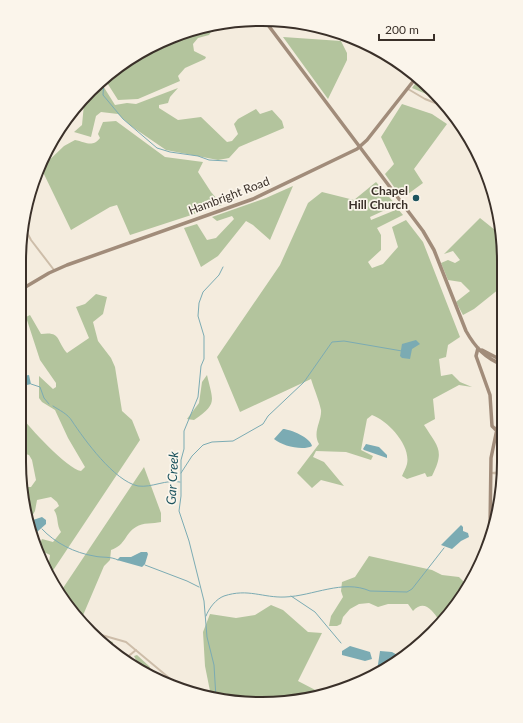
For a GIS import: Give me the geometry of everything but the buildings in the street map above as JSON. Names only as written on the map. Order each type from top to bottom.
[{"type":"main road","points":[[269,26],[427,236],[466,331],[478,348],[488,358],[497,362]]},
{"type":"main road","name":"Hambright Road","points":[[26,287],[54,270],[248,202],[360,147],[413,81]]},
{"type":"main road","points":[[478,348],[497,358]]},
{"type":"main road","points":[[478,348],[476,356],[489,393],[492,426],[496,430]]},
{"type":"main road","points":[[490,516],[491,473],[497,426]]},
{"type":"main road","points":[[494,441],[497,431]]},
{"type":"street","points":[[407,89],[436,104]]},
{"type":"street","points":[[28,233],[33,244],[54,270]]},
{"type":"street","points":[[491,473],[496,473]]},
{"type":"street","points":[[101,634],[118,638],[136,650],[170,679]]},
{"type":"street","points":[[129,656],[136,650]]},
{"type":"green space","points":[[211,32],[209,35],[198,38],[193,44],[194,51],[206,57],[205,59],[185,68],[178,76],[180,81],[138,99],[118,100],[107,83],[118,75],[157,50],[186,38]]},
{"type":"green space","points":[[283,37],[341,41],[347,53],[347,60],[328,99]]},
{"type":"green space","points":[[416,83],[428,94],[412,88]]},
{"type":"green space","points":[[103,87],[115,105],[127,103],[136,104],[178,88],[170,97],[168,103],[159,105],[159,108],[178,120],[201,117],[227,142],[232,141],[238,134],[234,124],[238,119],[256,109],[260,114],[272,110],[282,121],[284,128],[239,147],[229,158],[218,160],[166,150],[131,126],[118,114],[101,112],[96,116],[91,137],[74,132],[82,125],[84,106]]},
{"type":"green space","points":[[402,104],[432,114],[447,124],[414,169],[423,183],[408,194],[403,187],[399,194],[385,174],[394,164],[381,137]]},
{"type":"green space","points":[[116,121],[165,157],[203,162],[198,172],[211,192],[222,205],[130,235],[117,205],[110,207],[71,230],[43,173],[48,161],[64,146],[75,140],[89,144],[97,141],[100,138],[98,134],[103,122]]},
{"type":"green space","points":[[376,182],[396,205],[370,217],[371,220],[398,209],[403,215],[377,228],[381,235],[381,250],[368,262],[372,268],[383,264],[398,247],[392,227],[406,220],[423,242],[460,337],[448,345],[446,357],[439,359],[441,376],[452,374],[460,382],[472,387],[459,385],[433,399],[435,419],[424,425],[436,444],[439,454],[432,476],[427,477],[425,473],[407,479],[402,476],[407,464],[407,457],[402,442],[391,428],[372,415],[367,419],[361,450],[373,456],[371,460],[346,452],[316,451],[313,457],[324,462],[344,486],[321,480],[312,488],[297,473],[319,444],[316,435],[321,410],[311,379],[240,412],[217,357],[280,265],[308,203],[322,192],[354,200]]},
{"type":"green space","points":[[293,186],[270,240],[253,225],[246,221],[218,256],[201,267],[184,228],[197,224],[207,240],[216,238],[234,219],[232,216],[217,221],[212,217],[266,198]]},
{"type":"green space","points":[[480,218],[495,230],[497,291],[474,309],[463,315],[456,302],[470,291],[461,282],[448,280],[441,263],[448,260],[455,263],[460,260],[453,251],[444,254]]},
{"type":"green space","points":[[96,294],[107,297],[103,314],[93,322],[98,341],[111,358],[115,367],[122,411],[132,420],[140,440],[53,571],[49,563],[50,555],[44,552],[40,543],[42,539],[53,542],[61,532],[58,527],[54,510],[59,506],[51,497],[37,500],[33,515],[28,487],[31,487],[36,480],[32,460],[29,455],[26,454],[26,423],[58,456],[67,463],[75,469],[81,471],[85,467],[68,438],[55,410],[42,402],[39,398],[39,376],[53,389],[56,387],[56,383],[40,360],[26,317],[30,315],[41,334],[47,333],[55,335],[67,353],[89,338],[76,307],[85,304]]},
{"type":"green space","points":[[207,375],[212,396],[210,406],[202,415],[194,420],[187,419],[199,403],[202,382]]},
{"type":"green space","points":[[144,467],[161,513],[161,522],[139,525],[130,532],[120,545],[111,550],[110,560],[104,566],[83,616],[63,588]]},
{"type":"green space","points":[[369,556],[432,570],[442,575],[459,577],[463,581],[438,618],[428,607],[424,606],[421,606],[413,611],[408,604],[388,604],[378,607],[369,603],[359,604],[350,609],[343,617],[341,624],[337,626],[329,626],[331,616],[343,597],[341,591],[342,582],[355,577]]},
{"type":"green space","points":[[271,605],[283,610],[308,632],[322,633],[298,681],[316,690],[292,695],[262,697],[231,695],[210,691],[205,666],[203,632],[210,614],[236,618],[255,615]]},
{"type":"green space","points":[[137,655],[150,667],[150,669],[136,660],[134,656]]},
{"type":"water","points":[[416,340],[420,344],[412,349],[410,359],[402,358],[400,356],[402,344]]},
{"type":"water","points":[[26,375],[29,375],[31,384],[27,385]]},
{"type":"water","points":[[283,429],[295,432],[304,437],[311,443],[312,446],[298,448],[287,446],[278,442],[274,439]]},
{"type":"water","points":[[366,444],[379,447],[387,455],[387,458],[364,450],[363,449]]},
{"type":"water","points":[[42,517],[46,520],[46,524],[37,532],[34,520]]},
{"type":"water","points":[[461,525],[463,527],[463,531],[468,533],[469,537],[461,541],[452,549],[441,545]]},
{"type":"water","points":[[141,552],[147,552],[148,554],[145,564],[142,567],[117,560],[120,557],[131,557]]},
{"type":"water","points":[[350,646],[370,652],[372,659],[365,661],[342,655],[342,651]]},
{"type":"water","points":[[380,651],[392,652],[396,654],[392,657],[378,666]]},
{"type":"waterway","points":[[104,86],[103,95],[123,119],[157,148],[170,152],[198,156],[209,160],[227,161]]},
{"type":"waterway","name":"Gar Creek","points":[[216,692],[214,665],[207,637],[204,601],[189,541],[179,511],[184,431],[198,397],[201,366],[204,359],[204,336],[198,316],[199,303],[203,292],[219,275],[223,267]]},
{"type":"waterway","points":[[181,473],[192,456],[203,445],[212,442],[233,441],[263,424],[268,416],[304,382],[332,342],[344,341],[402,351]]},
{"type":"waterway","points":[[31,384],[40,387],[44,398],[49,404]]},
{"type":"waterway","points":[[53,406],[68,416],[100,458],[119,476],[129,483],[138,486],[148,486],[175,481],[180,482]]},
{"type":"waterway","points":[[42,529],[53,539],[73,550],[87,555],[118,560]]},
{"type":"waterway","points":[[206,616],[218,599],[224,596],[241,593],[285,597],[339,587],[360,588],[370,591],[407,592],[412,589],[444,548]]},
{"type":"waterway","points":[[145,565],[199,587]]},
{"type":"waterway","points":[[291,596],[315,612],[341,643]]},
{"type":"place","name":"Chapel Hill Church","points":[[416,198]]}]
